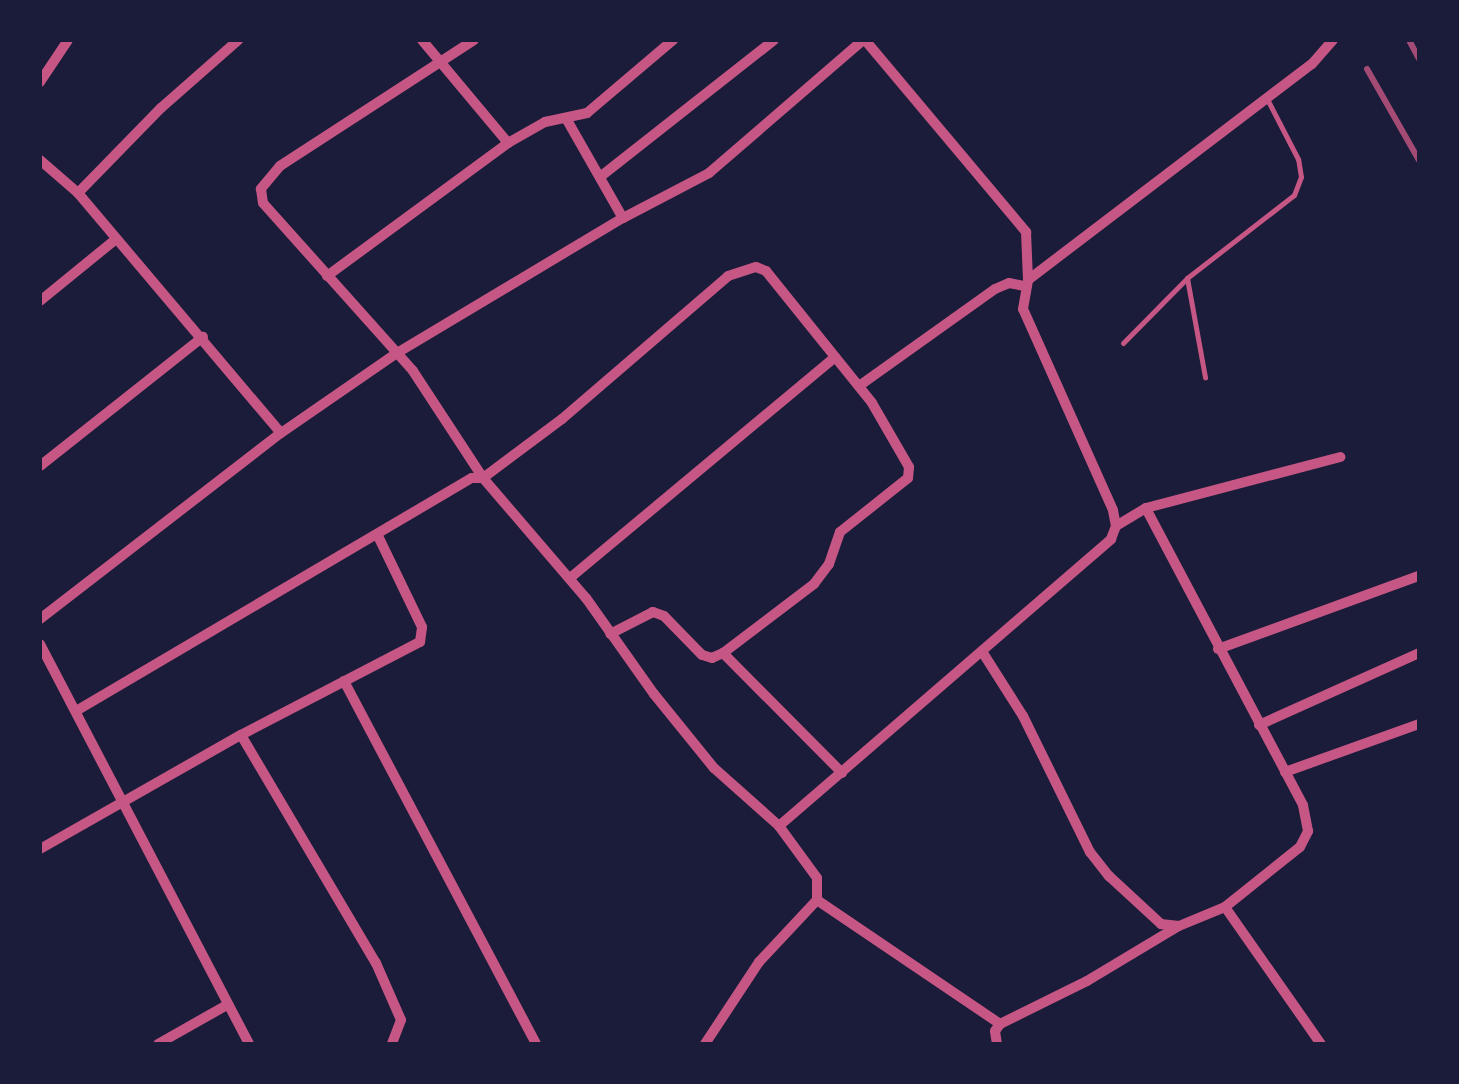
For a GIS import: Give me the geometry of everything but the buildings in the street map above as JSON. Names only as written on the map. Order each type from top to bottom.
[{"type":"street","points":[[40,82],[68,40]]},
{"type":"street","points":[[78,193],[161,108],[238,40]]},
{"type":"street","points":[[422,40],[508,142]]},
{"type":"street","points":[[474,40],[367,106],[267,177],[262,189],[263,204],[397,352],[484,478],[570,578],[714,768],[779,826],[817,878],[818,900],[759,962],[705,1044]]},
{"type":"street","points":[[327,276],[508,142],[545,122],[586,113],[673,40]]},
{"type":"street","points":[[600,178],[774,40]]},
{"type":"street","points":[[40,619],[281,434],[397,352],[623,218],[709,174],[864,40],[1026,232],[1027,320],[1114,510],[1116,526],[1111,539],[983,653],[779,826]]},
{"type":"street","points":[[859,386],[995,289],[1009,283],[1026,283],[1312,64],[1333,40]]},
{"type":"street","points":[[567,120],[623,218]]},
{"type":"street","points":[[40,160],[78,193],[203,336],[281,434]]},
{"type":"street","points":[[40,301],[116,239]]},
{"type":"street","points":[[76,712],[472,478],[484,478],[562,419],[728,276],[745,267],[766,271],[859,386],[909,467],[908,478],[840,532],[829,564],[814,584],[712,658],[702,655],[664,616],[653,612],[610,634]]},
{"type":"street","points":[[40,466],[203,336]]},
{"type":"street","points":[[570,578],[835,357]]},
{"type":"street","points":[[1116,526],[1146,508],[1340,458]]},
{"type":"street","points":[[997,1044],[995,1031],[1000,1024],[1087,981],[1179,926],[1225,907],[1300,847],[1308,830],[1303,805],[1146,508]]},
{"type":"street","points":[[41,846],[241,735],[410,648],[424,634],[377,534]]},
{"type":"street","points":[[1218,649],[1419,576]]},
{"type":"street","points":[[40,644],[249,1044]]},
{"type":"street","points":[[723,652],[842,773]]},
{"type":"street","points":[[983,653],[1023,716],[1090,852],[1161,924],[1179,926]]},
{"type":"street","points":[[1260,725],[1419,653]]},
{"type":"street","points":[[344,681],[536,1044]]},
{"type":"street","points":[[1285,772],[1419,724]]},
{"type":"street","points":[[241,735],[376,963],[401,1020],[400,1034],[392,1044]]},
{"type":"street","points":[[818,900],[1000,1024]]},
{"type":"street","points":[[1225,907],[1321,1044]]},
{"type":"street","points":[[158,1044],[227,1005]]},
{"type":"lane","points":[[1123,343],[1187,278],[1294,195],[1301,177],[1298,159],[1267,98]]},
{"type":"lane","points":[[1187,278],[1205,377]]},
{"type":"railway","points":[[1409,40],[1419,59]]},
{"type":"railway","points":[[1367,69],[1419,160]]}]
